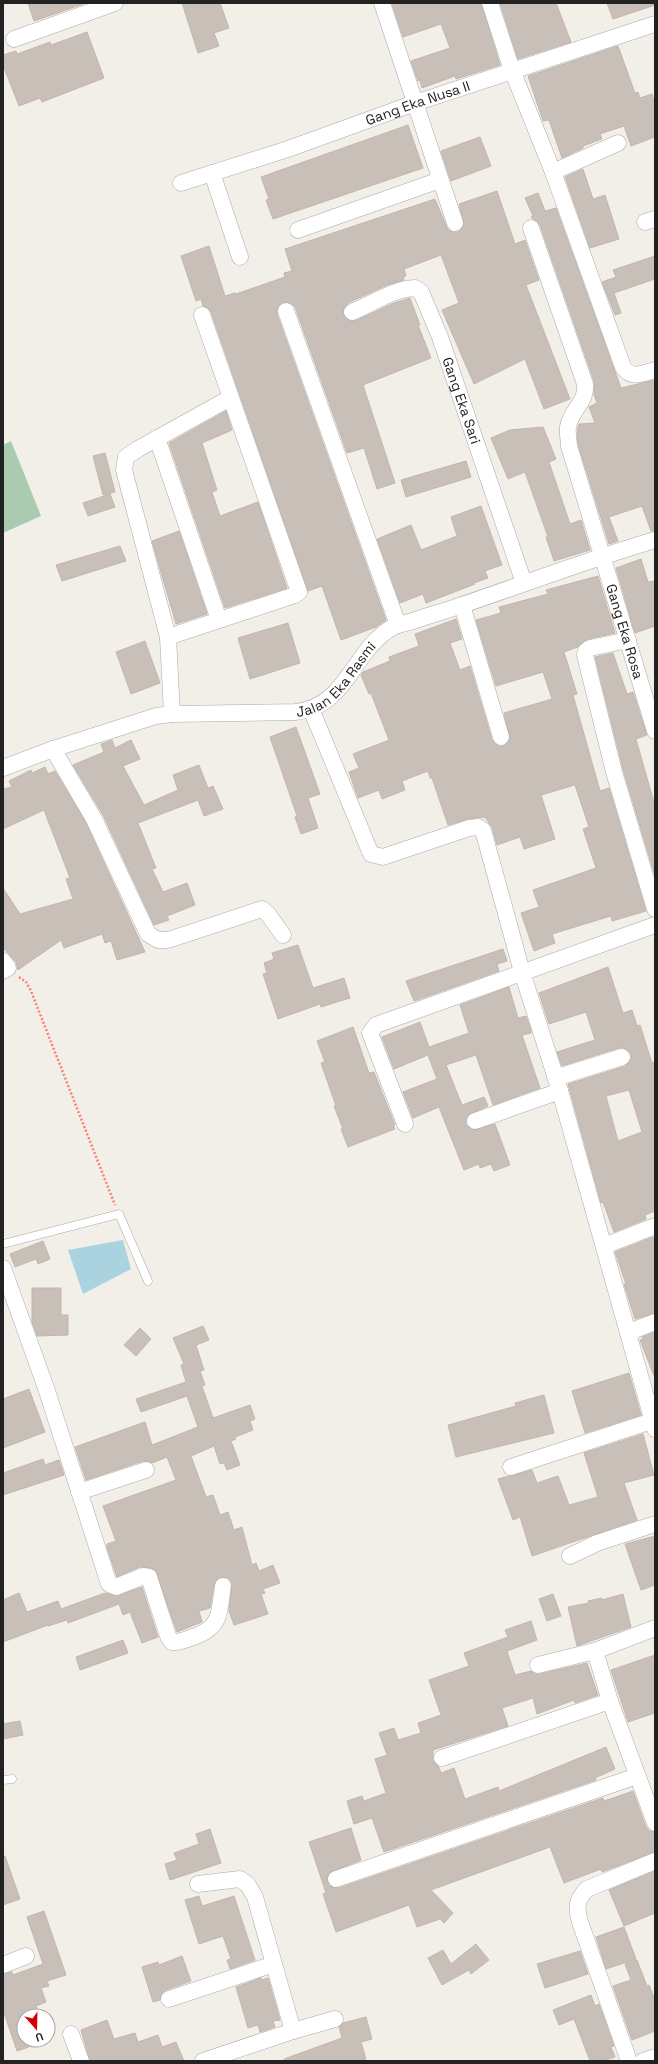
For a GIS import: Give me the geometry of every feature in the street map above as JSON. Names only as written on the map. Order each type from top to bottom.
[{"type":"street","points":[[14,39],[115,3]]},
{"type":"street","points":[[382,3],[455,223]]},
{"type":"street","points":[[490,3],[512,70],[553,172],[623,367],[628,374],[632,375],[655,370]]},
{"type":"street","name":"Gang Eka Nusa II","points":[[181,183],[288,149],[512,70],[655,24]]},
{"type":"street","points":[[553,172],[618,143]]},
{"type":"street","points":[[212,173],[240,258]]},
{"type":"street","points":[[298,230],[440,180]]},
{"type":"street","name":"Gang Eka Rosa","points":[[531,228],[585,384],[586,394],[568,425],[569,446],[655,731]]},
{"type":"street","name":"Gang Eka Sari","points":[[352,312],[390,294],[408,288],[415,288],[421,292],[440,337],[524,583]]},
{"type":"street","points":[[286,311],[398,625]]},
{"type":"street","points":[[168,637],[295,595],[299,592],[202,315]]},
{"type":"street","points":[[172,714],[168,637],[124,470],[126,457],[157,438],[230,398]]},
{"type":"street","points":[[157,438],[219,620]]},
{"type":"street","name":"Jalan Eka Rasmi","points":[[3,768],[53,749],[156,716],[172,714],[295,712],[312,709],[327,701],[337,692],[372,645],[385,633],[398,625],[462,605],[602,555],[655,540]]},
{"type":"street","points":[[462,605],[500,737]]},
{"type":"street","points":[[628,640],[590,648],[586,651],[586,655],[614,772],[655,910]]},
{"type":"street","points":[[312,709],[371,854],[383,857],[469,828],[478,827],[483,830],[522,972],[558,1085],[654,1423],[511,1467]]},
{"type":"street","points":[[53,749],[94,819],[148,934],[158,940],[168,940],[262,909],[268,914],[283,935]]},
{"type":"street","points":[[405,1124],[370,1033],[376,1025],[655,925]]},
{"type":"street","points":[[475,1121],[622,1057]]},
{"type":"street","points":[[604,1246],[655,1226]]},
{"type":"street","points":[[3,1268],[46,1388],[109,1584],[113,1587],[143,1576],[149,1577],[168,1636],[172,1642],[178,1642],[213,1628],[218,1618],[223,1586]]},
{"type":"street","points":[[629,1332],[655,1322]]},
{"type":"street","points":[[79,1492],[146,1470]]},
{"type":"street","points":[[570,1556],[597,1543],[655,1524]]},
{"type":"street","points":[[538,1665],[595,1651],[655,1628]]},
{"type":"street","points":[[595,1651],[610,1701],[636,1776],[651,1798],[655,1823]]},
{"type":"street","points":[[442,1758],[610,1701]]},
{"type":"street","points":[[336,1879],[636,1776]]},
{"type":"street","points":[[629,2061],[576,1907],[579,1897],[588,1889],[655,1862]]},
{"type":"street","points":[[198,1884],[240,1879],[248,1885],[255,1897],[293,2031]]},
{"type":"street","points":[[3,1965],[26,1956]]},
{"type":"street","points":[[169,1999],[274,1964]]},
{"type":"street","points":[[203,2061],[293,2031],[335,2019]]},
{"type":"street","points":[[71,2034],[81,2061]]},
{"type":"street","points":[[643,2061],[655,2057]]},
{"type":"lane","points":[[3,1244],[119,1214],[148,1281]]},
{"type":"lane","points":[[3,1780],[12,1779]]},
{"type":"path","points":[[5,967],[26,982],[31,991],[119,1214]]},
{"type":"green space","points":[[11,441],[41,516],[3,533],[3,445]]},
{"type":"water","points":[[123,1240],[131,1269],[83,1294],[68,1250]]},
{"type":"building","points":[[28,3],[82,3],[83,4],[34,21]]},
{"type":"building","points":[[182,3],[220,3],[229,28],[214,33],[219,46],[198,53]]},
{"type":"building","points":[[392,3],[481,3],[500,65],[456,79],[455,76],[422,88],[411,61],[450,48],[441,24],[403,37]]},
{"type":"building","points":[[500,3],[556,3],[571,42],[518,59]]},
{"type":"building","points":[[607,3],[654,3],[655,5],[613,19]]},
{"type":"building","points":[[87,32],[104,78],[42,102],[40,98],[19,106],[3,65],[3,55],[16,51],[17,54],[50,42],[51,45]]},
{"type":"building","points":[[618,46],[635,93],[638,92],[640,98],[652,94],[655,104],[655,137],[631,146],[624,126],[600,134],[602,139],[583,146],[583,148],[562,158],[549,120],[543,121],[528,76]]},
{"type":"building","points":[[408,125],[423,168],[273,219],[266,200],[269,199],[261,177]]},
{"type":"building","points":[[480,137],[491,166],[451,181],[441,151]]},
{"type":"building","points":[[583,169],[593,199],[605,195],[619,239],[590,248],[565,177]]},
{"type":"building","points":[[497,191],[515,244],[525,240],[539,280],[526,285],[570,399],[544,409],[525,359],[474,384],[442,310],[459,303],[441,255],[404,269],[406,276],[403,277],[404,280],[387,285],[348,303],[343,310],[346,319],[355,321],[394,303],[410,298],[420,325],[418,325],[431,358],[363,385],[395,483],[377,489],[364,448],[347,453],[295,307],[292,304],[283,302],[277,309],[277,314],[386,620],[376,627],[341,640],[322,586],[308,591],[211,312],[208,308],[203,306],[201,299],[196,301],[181,256],[209,246],[225,296],[236,294],[285,277],[284,273],[292,271],[285,249],[435,199],[448,230],[458,232],[464,225],[459,204]]},
{"type":"building","points":[[538,193],[545,211],[556,208],[621,388],[655,380],[655,531],[651,531],[642,506],[609,517],[618,541],[609,544],[578,444],[577,433],[579,424],[595,423],[589,407],[597,403],[594,395],[594,381],[540,225],[531,217],[533,216],[525,198]]},
{"type":"building","points":[[655,256],[655,279],[614,293],[621,313],[615,315],[602,282],[616,277],[613,270]]},
{"type":"building","points":[[226,411],[232,430],[202,443],[217,490],[212,492],[220,516],[258,502],[287,588],[225,608],[169,443]]},
{"type":"building","points":[[543,427],[556,459],[549,462],[570,524],[581,520],[590,550],[554,561],[546,537],[548,537],[525,472],[508,479],[491,438],[510,430]]},
{"type":"building","points":[[105,453],[115,492],[103,495],[93,456]]},
{"type":"building","points":[[466,461],[471,477],[406,497],[401,480]]},
{"type":"building","points":[[110,494],[115,507],[88,516],[83,503]]},
{"type":"building","points":[[481,506],[502,565],[485,571],[488,578],[426,603],[423,594],[400,603],[377,539],[411,525],[421,550],[457,536],[451,517]]},
{"type":"building","points":[[179,531],[207,614],[176,624],[152,541]]},
{"type":"building","points":[[120,546],[126,561],[62,581],[56,565]]},
{"type":"building","points":[[641,559],[648,582],[655,581],[655,626],[635,633],[616,568]]},
{"type":"building","points":[[598,576],[615,633],[588,639],[578,647],[564,652],[577,694],[573,695],[600,791],[609,788],[646,911],[612,921],[611,916],[552,934],[555,943],[534,951],[521,913],[539,907],[533,890],[596,868],[583,829],[589,827],[575,785],[541,795],[555,839],[524,849],[520,837],[497,845],[492,827],[485,817],[468,819],[448,825],[432,778],[430,778],[428,771],[402,781],[405,790],[382,799],[379,790],[358,798],[349,772],[359,768],[353,754],[389,740],[371,693],[369,694],[361,675],[363,672],[390,661],[389,657],[419,646],[415,634],[456,619],[462,639],[450,643],[460,670],[470,666],[492,740],[498,746],[504,746],[510,739],[504,713],[552,699],[543,672],[496,686],[476,620],[501,613],[499,607],[548,594],[546,590]]},
{"type":"building","points":[[288,623],[300,663],[250,679],[238,638]]},
{"type":"building","points":[[145,641],[160,683],[131,694],[116,652]]},
{"type":"building","points":[[613,653],[627,694],[633,692],[647,735],[636,739],[655,806],[655,876],[623,769],[595,657]]},
{"type":"building","points":[[296,727],[320,794],[308,798],[318,828],[301,834],[295,817],[297,816],[270,737]]},
{"type":"building","points":[[112,740],[115,748],[131,740],[140,759],[123,766],[144,805],[178,790],[173,775],[199,765],[208,788],[213,786],[223,809],[204,816],[198,800],[138,823],[156,868],[152,869],[163,892],[187,883],[195,905],[167,916],[169,920],[154,925],[103,815],[73,765],[104,752],[101,744]]},
{"type":"building","points":[[45,767],[48,774],[55,771],[86,823],[145,952],[117,960],[111,941],[105,943],[102,934],[64,948],[61,940],[18,970],[16,962],[3,948],[3,888],[20,914],[73,899],[66,879],[70,878],[44,810],[3,829],[3,789],[12,787],[9,781],[31,770],[32,773]]},
{"type":"building","points":[[298,945],[313,988],[344,978],[350,998],[321,1007],[320,1004],[278,1019],[263,974],[267,973],[264,963],[274,959],[272,953]]},
{"type":"building","points":[[503,949],[507,961],[497,964],[499,971],[414,1001],[406,981]]},
{"type":"building","points":[[608,967],[623,1013],[632,1010],[637,1026],[640,1025],[652,1063],[655,1062],[655,1211],[645,1215],[646,1219],[614,1232],[603,1202],[601,1203],[568,1084],[625,1066],[631,1059],[631,1054],[624,1048],[619,1048],[562,1066],[557,1052],[595,1040],[586,1012],[549,1024],[539,993]],"holes":[[[629,1090],[642,1132],[618,1141],[606,1096]]]},
{"type":"building","points":[[509,987],[518,1018],[526,1016],[531,1030],[531,1033],[522,1035],[540,1088],[493,1105],[476,1055],[446,1065],[462,1105],[484,1097],[488,1106],[468,1115],[466,1125],[474,1130],[495,1124],[510,1165],[494,1171],[491,1164],[480,1168],[479,1164],[464,1170],[439,1107],[413,1118],[403,1092],[437,1079],[428,1055],[394,1069],[382,1037],[420,1022],[429,1047],[469,1033],[460,1005]]},
{"type":"building","points":[[353,1027],[369,1073],[374,1072],[395,1125],[393,1125],[395,1129],[348,1147],[321,1063],[325,1062],[317,1041]]},
{"type":"building","points":[[653,1237],[655,1242],[655,1313],[635,1319],[624,1284],[626,1284],[615,1252]]},
{"type":"building","points":[[43,1241],[50,1259],[38,1264],[36,1259],[15,1267],[10,1254]]},
{"type":"building","points":[[32,1288],[61,1288],[61,1315],[68,1315],[68,1335],[37,1336],[32,1322]]},
{"type":"building","points":[[203,1326],[209,1340],[196,1345],[204,1370],[200,1371],[205,1385],[202,1386],[213,1418],[250,1405],[255,1419],[250,1421],[253,1430],[235,1437],[236,1439],[231,1441],[240,1465],[227,1470],[224,1463],[220,1464],[214,1446],[191,1456],[206,1497],[213,1495],[220,1515],[228,1512],[234,1530],[242,1527],[252,1565],[256,1563],[259,1571],[273,1565],[280,1583],[263,1589],[265,1593],[261,1594],[268,1614],[234,1625],[229,1611],[232,1583],[228,1578],[219,1577],[214,1585],[210,1608],[199,1611],[202,1622],[177,1632],[155,1570],[140,1567],[117,1577],[107,1548],[107,1544],[116,1541],[103,1506],[176,1480],[167,1457],[152,1463],[143,1461],[86,1480],[75,1447],[145,1422],[152,1445],[198,1427],[187,1396],[141,1412],[136,1399],[186,1382],[181,1365],[184,1364],[173,1338]]},
{"type":"building","points":[[140,1328],[151,1339],[136,1356],[124,1345]]},
{"type":"building","points":[[655,1332],[654,1376],[640,1340],[643,1339],[642,1337]]},
{"type":"building","points":[[629,1373],[641,1415],[585,1433],[572,1391]]},
{"type":"building","points":[[29,1389],[45,1432],[3,1448],[3,1399]]},
{"type":"building","points":[[544,1395],[554,1433],[456,1457],[448,1425],[516,1406],[515,1403]]},
{"type":"building","points":[[643,1434],[654,1475],[624,1483],[637,1520],[532,1556],[520,1517],[513,1520],[498,1479],[532,1470],[537,1483],[558,1476],[569,1505],[598,1497],[584,1453]]},
{"type":"building","points":[[43,1459],[45,1465],[59,1460],[64,1475],[3,1495],[3,1473]]},
{"type":"building","points":[[655,1536],[655,1585],[641,1590],[625,1544]]},
{"type":"building","points":[[142,1587],[158,1637],[142,1643],[130,1612],[123,1615],[119,1604],[68,1623],[67,1620],[48,1625],[3,1642],[3,1600],[19,1593],[27,1612],[58,1601],[61,1609],[105,1593],[116,1596]]},
{"type":"building","points":[[553,1594],[561,1616],[547,1621],[539,1599]]},
{"type":"building","points":[[623,1594],[631,1627],[577,1646],[568,1607],[589,1603],[588,1601],[602,1598],[602,1600]]},
{"type":"building","points":[[531,1621],[537,1640],[507,1651],[515,1675],[531,1671],[535,1674],[540,1674],[587,1663],[598,1695],[575,1703],[574,1700],[537,1714],[533,1698],[502,1708],[508,1726],[433,1750],[433,1761],[439,1767],[441,1773],[454,1768],[465,1799],[498,1787],[499,1791],[606,1747],[615,1769],[595,1778],[596,1780],[384,1852],[372,1818],[354,1824],[347,1801],[362,1796],[364,1801],[386,1793],[375,1759],[387,1755],[379,1733],[394,1728],[398,1740],[421,1733],[418,1723],[441,1715],[429,1680],[469,1666],[464,1653],[508,1637],[505,1630]]},
{"type":"building","points":[[123,1640],[128,1653],[80,1670],[76,1657]]},
{"type":"building","points":[[655,1655],[655,1713],[628,1722],[611,1670]]},
{"type":"building","points":[[20,1721],[23,1735],[3,1739],[3,1724]]},
{"type":"building","points":[[633,1791],[646,1827],[649,1831],[655,1832],[655,1852],[602,1872],[601,1869],[564,1883],[550,1847],[431,1890],[453,1913],[444,1923],[440,1919],[417,1927],[409,1905],[336,1932],[323,1894],[326,1893],[309,1842],[351,1828],[361,1860],[329,1873],[327,1878],[329,1886],[339,1888],[603,1798],[604,1801]]},
{"type":"building","points":[[210,1829],[221,1863],[170,1880],[165,1864],[177,1860],[174,1853],[199,1844],[196,1834]]},
{"type":"building","points":[[3,1856],[5,1856],[20,1899],[3,1905]]},
{"type":"building","points":[[655,1871],[655,1913],[624,1926],[609,1890]]},
{"type":"building","points":[[199,1896],[202,1906],[234,1896],[255,1960],[230,1969],[227,1960],[231,1959],[223,1936],[199,1944],[185,1900]]},
{"type":"building","points":[[44,1911],[66,1975],[47,1981],[49,1986],[41,1988],[46,2002],[36,2006],[37,2008],[16,2008],[16,2048],[26,2048],[17,2051],[3,2010],[3,1974],[12,1972],[13,1975],[43,1964],[27,1917]]},
{"type":"building","points":[[624,1927],[636,1959],[606,1969],[596,1937]]},
{"type":"building","points":[[476,1944],[489,1960],[471,1974],[469,1970],[442,1985],[428,1958],[443,1950],[451,1964]]},
{"type":"building","points":[[580,1951],[588,1974],[545,1988],[537,1964]]},
{"type":"building","points":[[182,1956],[191,1981],[166,1990],[162,1993],[160,2000],[153,2002],[142,1967],[158,1962],[159,1965]]},
{"type":"building","points":[[637,1960],[647,1986],[649,1985],[655,2000],[655,2031],[632,2040],[613,1986],[631,1980],[625,1964]]},
{"type":"building","points":[[261,1978],[262,1980],[268,1978],[280,2020],[273,2021],[275,2027],[260,2032],[258,2025],[248,2028],[236,1987]]},
{"type":"building","points":[[591,1995],[595,2006],[599,2004],[614,2046],[611,2047],[615,2057],[603,2061],[590,2061],[574,2019],[559,2025],[553,2010]]},
{"type":"building","points":[[366,2017],[372,2039],[361,2042],[366,2059],[357,2061],[284,2061],[284,2059],[342,2038],[339,2027],[343,2023]]},
{"type":"building","points":[[107,2020],[114,2039],[135,2033],[138,2042],[158,2035],[162,2047],[176,2042],[184,2061],[90,2061],[81,2030]]}]
